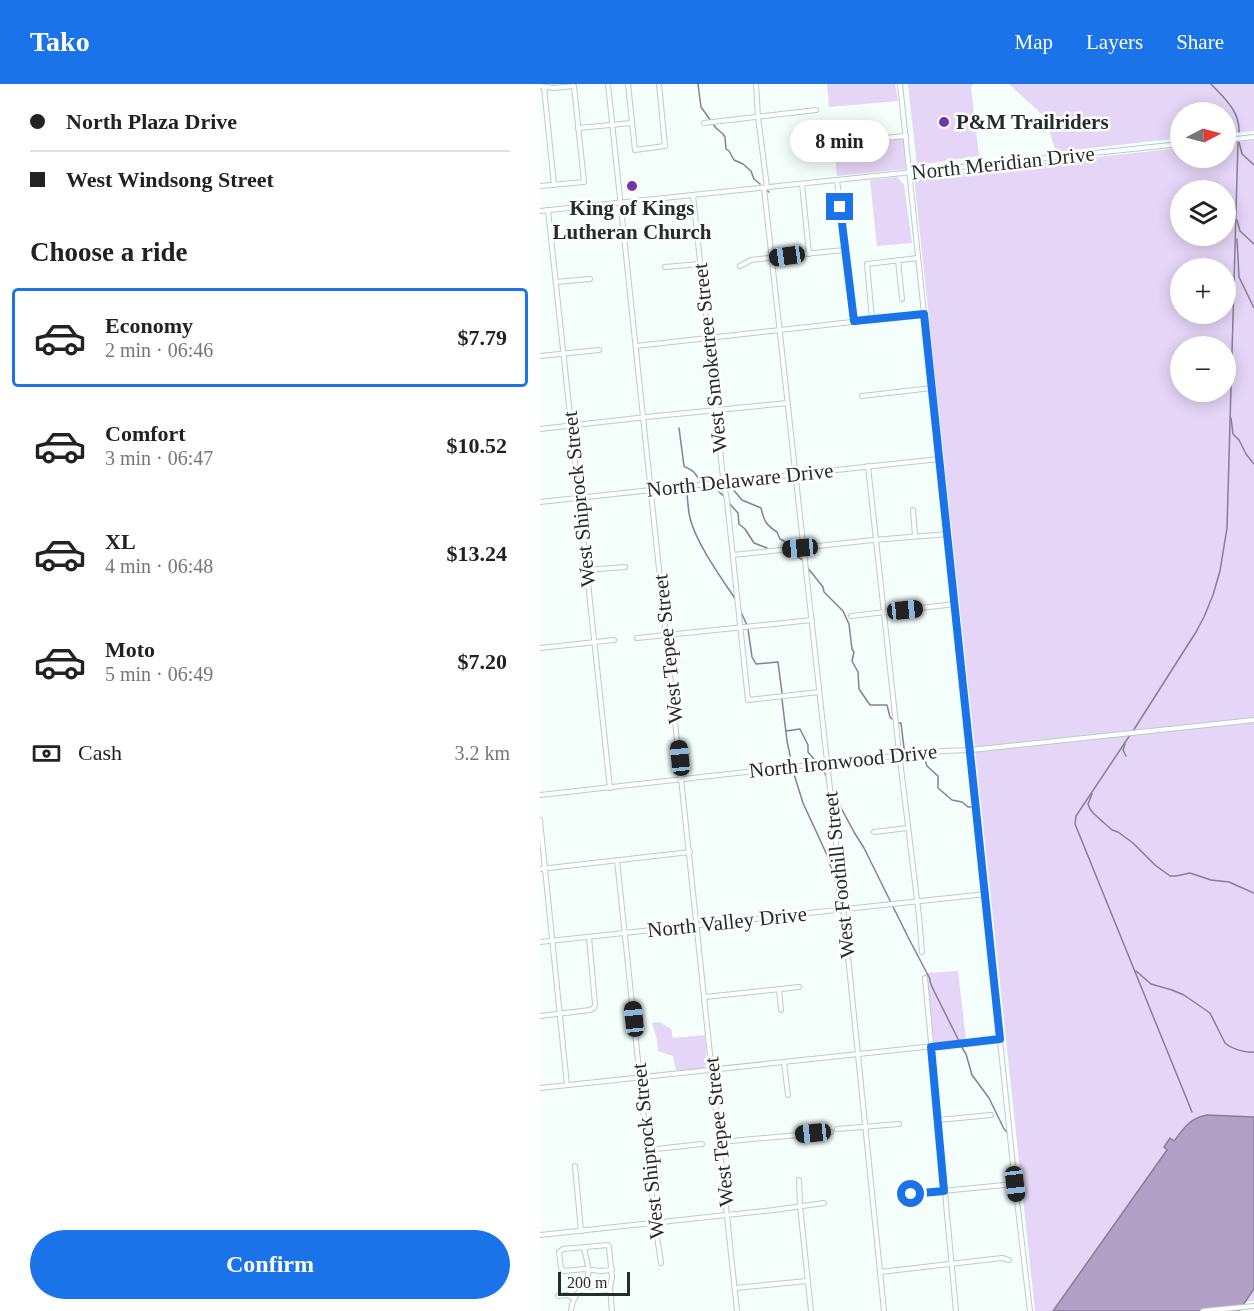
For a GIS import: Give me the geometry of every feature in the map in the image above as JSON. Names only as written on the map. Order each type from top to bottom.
[{"type":"street","name":"West Tepee Street","points":[[608,84],[737,1311]]},
{"type":"street","points":[[628,84],[635,150],[665,146],[659,84]]},
{"type":"street","name":"West Foothill Street","points":[[756,84],[884,1311]]},
{"type":"street","points":[[900,84],[1030,1311]]},
{"type":"street","points":[[540,186],[554,185],[584,182],[574,86],[542,87],[554,185]]},
{"type":"street","points":[[704,123],[816,110]]},
{"type":"street","points":[[578,128],[632,123]]},
{"type":"street","points":[[850,141],[906,136]]},
{"type":"street","points":[[1236,139],[1254,137]]},
{"type":"street","name":"North Meridian Drive","points":[[540,211],[1170,145]]},
{"type":"street","points":[[837,180],[854,321]]},
{"type":"street","points":[[802,184],[809,254]]},
{"type":"street","name":"West Smoketree Street","points":[[693,195],[748,700],[819,693]]},
{"type":"street","name":"West Shiprock Street","points":[[548,210],[610,788]]},
{"type":"street","points":[[803,254],[845,250]]},
{"type":"street","points":[[740,266],[751,260],[787,256]]},
{"type":"street","points":[[872,319],[867,264],[918,258]]},
{"type":"street","points":[[898,260],[902,299]]},
{"type":"street","points":[[665,267],[700,264]]},
{"type":"street","points":[[556,282],[590,279]]},
{"type":"street","points":[[636,346],[924,314]]},
{"type":"street","points":[[540,356],[599,350]]},
{"type":"street","points":[[862,396],[932,388]]},
{"type":"street","points":[[540,429],[788,403]]},
{"type":"street","name":"North Delaware Drive","points":[[540,502],[939,459]]},
{"type":"street","points":[[868,466],[922,952]]},
{"type":"street","points":[[913,510],[915,537]]},
{"type":"street","points":[[733,555],[948,534]]},
{"type":"street","points":[[586,570],[625,567]]},
{"type":"street","points":[[851,616],[955,604]]},
{"type":"street","points":[[637,638],[812,620]]},
{"type":"street","points":[[540,648],[614,640]]},
{"type":"street","name":"North Ironwood Drive","points":[[540,795],[900,755],[971,750],[1254,720]]},
{"type":"street","points":[[540,820],[542,868],[567,1085]]},
{"type":"street","points":[[874,832],[908,828]]},
{"type":"street","points":[[542,868],[690,852]]},
{"type":"street","name":"West Shiprock Street","points":[[617,860],[660,1263]]},
{"type":"street","name":"North Valley Drive","points":[[540,942],[986,894]]},
{"type":"street","points":[[540,1016],[594,1008],[589,937]]},
{"type":"street","points":[[925,978],[956,1311]]},
{"type":"street","points":[[705,997],[799,987]]},
{"type":"street","points":[[779,989],[781,1010]]},
{"type":"street","points":[[540,1088],[1000,1039]]},
{"type":"street","points":[[784,1063],[788,1095]]},
{"type":"street","points":[[938,1120],[991,1115]]},
{"type":"street","points":[[837,1129],[899,1124]]},
{"type":"street","points":[[720,1142],[831,1132]]},
{"type":"street","points":[[647,1150],[702,1144]]},
{"type":"street","points":[[575,1166],[581,1231]]},
{"type":"street","points":[[799,1180],[811,1311]]},
{"type":"street","points":[[911,1194],[1015,1184]]},
{"type":"street","points":[[540,1235],[824,1203]]},
{"type":"street","points":[[612,1270],[562,1271],[559,1252],[560,1250],[608,1245],[612,1270],[610,1290],[612,1311]]},
{"type":"street","points":[[571,1311],[574,1298],[587,1280],[588,1269],[584,1247]]},
{"type":"street","points":[[880,1272],[1002,1258],[1010,1260]]},
{"type":"street","points":[[735,1287],[807,1281]]},
{"type":"street","points":[[581,1289],[585,1292],[610,1290]]},
{"type":"street","points":[[558,1296],[574,1298]]},
{"type":"street","points":[[1203,1311],[1254,1306]]},
{"type":"shaded area","points":[[827,84],[895,84],[898,101],[829,107]]},
{"type":"shaded area","name":"P&M Trailriders","points":[[908,84],[973,84],[971,88],[979,156],[917,165]]},
{"type":"shaded area","points":[[1009,84],[1254,84],[1254,131],[1236,133],[1236,102],[1170,102],[1170,139],[1056,152],[1045,117]]},
{"type":"shaded area","points":[[903,136],[906,169],[837,176],[834,144]]},
{"type":"shaded area","points":[[1254,140],[1254,1301],[1157,1311],[1035,1311],[914,177],[1170,149],[1170,168],[1236,168],[1236,142]]},
{"type":"shaded area","points":[[897,177],[904,185],[912,243],[877,246],[870,180]]},
{"type":"shaded area","points":[[958,971],[966,1040],[933,1043],[926,973]]},
{"type":"shaded area","points":[[659,1022],[671,1029],[673,1038],[705,1035],[707,1061],[704,1069],[676,1070],[673,1056],[658,1051],[652,1023]]},
{"type":"shaded area","points":[[1207,1115],[1254,1117],[1254,1289],[1239,1311],[1053,1311],[1167,1150],[1164,1147],[1170,1138],[1174,1141],[1192,1121]]},
{"type":"waterway","points":[[698,84],[701,107],[725,137],[726,149],[734,160],[751,171],[754,179],[760,184]]},
{"type":"waterway","points":[[1211,84],[1234,111],[1239,124],[1239,132]]},
{"type":"waterway","points":[[1133,731],[1196,632],[1213,595],[1220,571],[1227,528],[1238,142]]},
{"type":"waterway","points":[[1239,142],[1242,154],[1254,165]]},
{"type":"waterway","points":[[1237,220],[1240,231],[1254,244]]},
{"type":"waterway","points":[[1237,239],[1239,277],[1254,308]]},
{"type":"waterway","points":[[1231,418],[1233,434],[1254,464]]},
{"type":"waterway","points":[[679,428],[684,466],[705,483]]},
{"type":"waterway","points":[[713,486],[724,496]]},
{"type":"waterway","points":[[731,487],[742,500],[761,508],[766,522],[777,532],[787,548]]},
{"type":"waterway","points":[[680,490],[687,494],[690,518],[698,538],[736,600]]},
{"type":"waterway","points":[[728,502],[738,513],[739,524],[754,543],[767,548]]},
{"type":"waterway","points":[[789,552],[803,560]]},
{"type":"waterway","points":[[807,567],[823,587],[824,592],[843,611],[849,624],[854,652],[852,661],[858,672],[859,689],[870,705],[887,705],[892,719]]},
{"type":"waterway","points":[[740,610],[747,625]]},
{"type":"waterway","points":[[748,629],[752,657],[756,664],[778,662],[782,693]]},
{"type":"waterway","points":[[782,699],[794,774],[803,803],[827,855],[835,880]]},
{"type":"waterway","points":[[899,723],[901,723],[905,750],[920,751]]},
{"type":"waterway","points":[[786,731],[800,729],[808,745],[808,752],[827,778]]},
{"type":"waterway","points":[[1130,735],[1076,816],[1075,824],[1192,1112]]},
{"type":"waterway","points":[[1125,744],[1123,750],[1126,756]]},
{"type":"waterway","points":[[924,757],[927,766],[938,776],[938,788],[952,800],[971,807]]},
{"type":"waterway","points":[[832,791],[864,848],[959,1041]]},
{"type":"waterway","points":[[1092,794],[1088,804],[1093,813],[1112,830],[1133,843],[1170,876],[1190,873],[1211,880],[1229,882],[1254,893]]},
{"type":"waterway","points":[[836,883],[840,906]]},
{"type":"waterway","points":[[1136,971],[1151,984],[1184,995],[1210,1013],[1225,1043],[1235,1049],[1254,1052]]},
{"type":"waterway","points":[[961,1046],[966,1054],[972,1075],[989,1098],[1007,1132]]},
{"type":"place","name":"P&M Trailriders","points":[[944,122]]},
{"type":"place","name":"King of Kings Lutheran Church","points":[[632,186]]},
{"type":"route","points":[[840,207],[854,321],[924,314],[1000,1039],[931,1047],[944,1191],[911,1194]]}]
